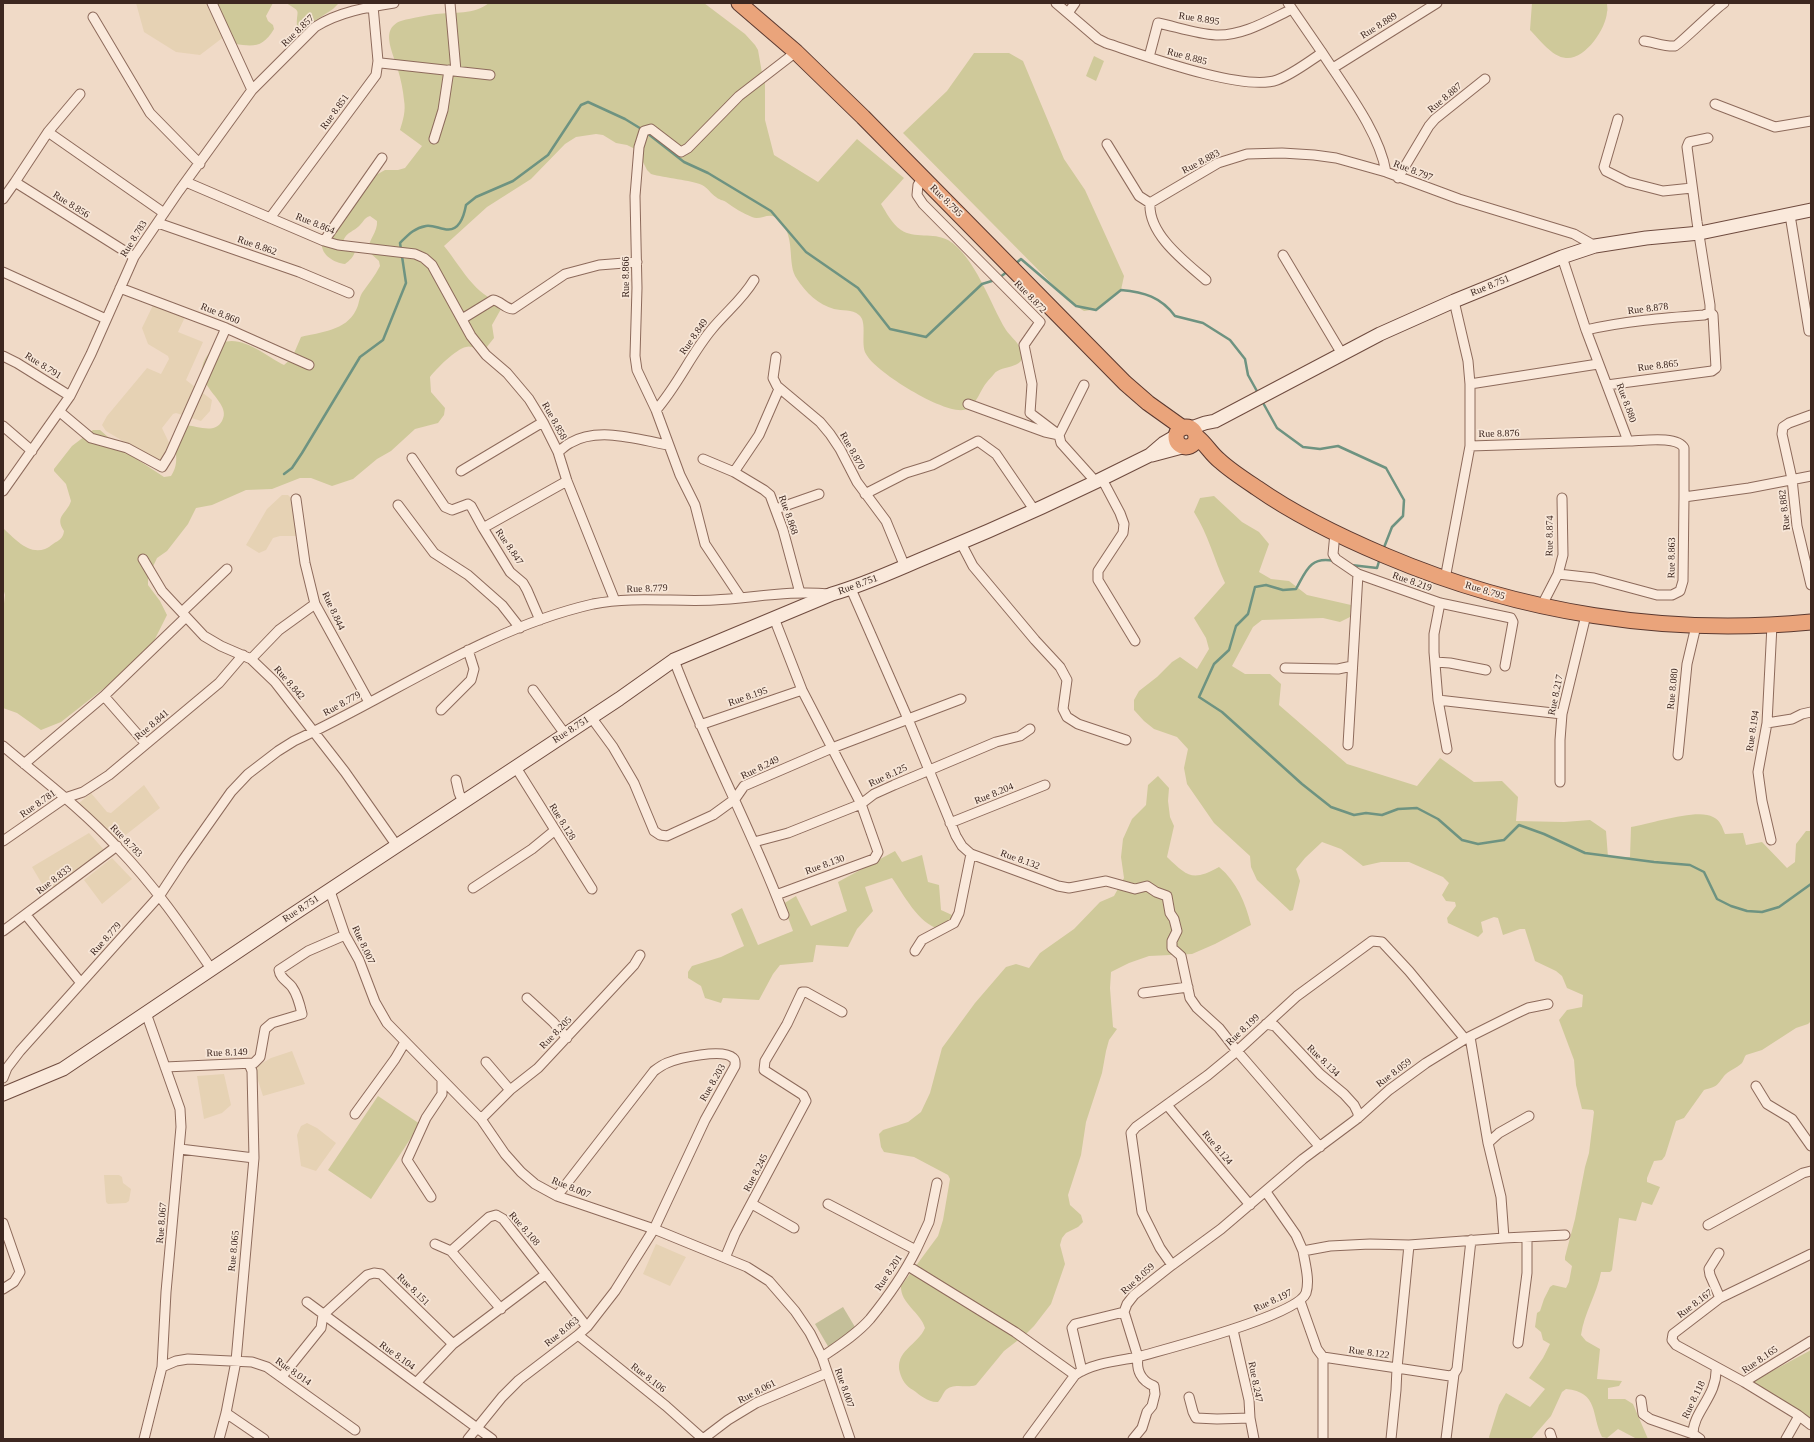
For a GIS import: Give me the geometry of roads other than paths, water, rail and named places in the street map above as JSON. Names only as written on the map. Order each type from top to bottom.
[{"type":"highway","name":"Rue 8.795","points":[[739,3],[796,52],[863,117],[1090,349],[1186,437],[1264,492],[1335,533],[1402,563],[1445,579],[1541,607],[1586,615],[1641,622],[1696,626],[1772,625],[1811,622]]},
{"type":"main road","name":"Rue 8.751","points":[[3,1094],[63,1069],[674,660],[832,594],[851,589],[1035,511],[1150,455],[1164,443],[1186,437],[1205,423],[1215,421],[1380,334],[1454,300],[1562,257],[1595,246],[1646,238],[1700,233],[1811,210]]},
{"type":"street","points":[[212,3],[252,90]]},
{"type":"street","name":"Rue 8.857","points":[[252,90],[315,27],[332,18],[373,6],[390,3]]},
{"type":"street","points":[[434,138],[453,70],[450,3]]},
{"type":"street","name":"Rue 8.885","points":[[1056,3],[1098,39],[1106,43],[1149,58],[1246,82],[1264,83],[1277,80],[1293,72],[1322,53]]},
{"type":"street","points":[[1068,13],[1075,3]]},
{"type":"street","name":"Rue 8.889","points":[[1333,68],[1437,3]]},
{"type":"street","points":[[1644,41],[1676,46],[1724,3]]},
{"type":"street","name":"Rue 8.851","points":[[270,218],[376,75],[378,61],[373,6]]},
{"type":"street","name":"Rue 8.797","points":[[1290,6],[1333,68],[1377,142],[1383,155],[1386,172],[1398,178],[1459,199],[1574,234],[1595,246]]},
{"type":"street","name":"Rue 8.895","points":[[1149,58],[1158,23],[1216,35],[1255,27],[1290,6]]},
{"type":"street","points":[[93,17],[150,113],[200,164]]},
{"type":"street","name":"Rue 8.866","points":[[741,598],[705,544],[695,505],[680,475],[656,410],[637,370],[634,356],[637,262],[636,196],[639,147],[644,131],[651,130],[681,152],[688,148],[739,96],[796,52]]},
{"type":"street","points":[[378,61],[382,63],[490,75]]},
{"type":"street","name":"Rue 8.887","points":[[1398,178],[1429,126],[1435,119],[1485,79]]},
{"type":"street","name":"Rue 8.783","points":[[3,491],[70,396],[134,257],[164,212],[252,90]]},
{"type":"street","points":[[3,199],[48,132],[80,94]]},
{"type":"street","points":[[1715,104],[1775,127],[1811,121]]},
{"type":"street","points":[[1618,119],[1604,167],[1606,171],[1628,182],[1663,191],[1692,188]]},
{"type":"street","points":[[48,132],[164,212]]},
{"type":"street","points":[[1708,138],[1687,144],[1710,312]]},
{"type":"street","points":[[1107,144],[1140,196],[1150,203],[1149,214],[1158,234],[1186,263],[1206,280]]},
{"type":"street","name":"Rue 8.883","points":[[1150,203],[1218,163],[1247,154],[1282,153],[1314,155],[1336,158],[1386,172]]},
{"type":"street","points":[[324,241],[382,158]]},
{"type":"street","name":"Rue 8.872","points":[[923,178],[918,186],[917,195],[923,204],[1040,322],[1024,345],[1032,384],[1030,413],[1059,435],[1061,442],[1099,481],[1120,513],[1123,533],[1098,571],[1098,580],[1135,640]]},
{"type":"street","name":"Rue 8.856","points":[[15,182],[134,257]]},
{"type":"street","name":"Rue 8.864","points":[[186,182],[324,241],[346,246],[415,254],[424,258],[437,272]]},
{"type":"street","points":[[1790,215],[1809,331]]},
{"type":"street","name":"Rue 8.862","points":[[158,223],[299,272],[348,293]]},
{"type":"street","points":[[1283,255],[1342,354]]},
{"type":"street","points":[[1562,257],[1586,330]]},
{"type":"street","points":[[462,319],[493,300],[510,309],[513,309],[565,274],[599,265],[637,262]]},
{"type":"street","points":[[3,272],[106,319]]},
{"type":"street","name":"Rue 8.858","points":[[437,272],[471,336],[486,354],[507,373],[529,399],[543,422],[558,452],[567,482],[615,601]]},
{"type":"street","name":"Rue 8.849","points":[[656,410],[675,386],[712,329],[742,298],[754,280]]},
{"type":"street","name":"Rue 8.860","points":[[120,288],[226,328],[309,365]]},
{"type":"street","name":"Rue 8.876","points":[[1454,300],[1468,361],[1470,384],[1470,446],[1628,441]]},
{"type":"street","name":"Rue 8.878","points":[[1586,330],[1607,325],[1656,318],[1704,315],[1710,312]]},
{"type":"street","name":"Rue 8.865","points":[[1607,385],[1712,371],[1716,368],[1717,363],[1713,315],[1710,312]]},
{"type":"street","points":[[60,412],[91,438],[128,448],[162,467],[226,328]]},
{"type":"street","name":"Rue 8.880","points":[[1586,330],[1628,441]]},
{"type":"street","name":"Rue 8.791","points":[[3,356],[70,396]]},
{"type":"street","points":[[734,472],[759,435],[779,389],[773,378],[776,357]]},
{"type":"street","points":[[1470,384],[1598,364]]},
{"type":"street","points":[[968,404],[1045,432],[1059,435],[1084,385]]},
{"type":"street","name":"Rue 8.870","points":[[779,389],[826,428],[840,449],[857,482],[886,521],[904,567]]},
{"type":"street","name":"Rue 8.882","points":[[1811,415],[1789,423],[1783,427],[1782,434],[1792,480],[1797,526],[1811,585]]},
{"type":"street","points":[[461,471],[543,422]]},
{"type":"street","points":[[3,426],[32,450]]},
{"type":"street","points":[[558,452],[570,443],[581,438],[604,435],[668,445]]},
{"type":"street","points":[[865,494],[906,473],[932,465],[978,440],[996,454],[1035,511]]},
{"type":"street","points":[[1628,441],[1673,440],[1682,444],[1684,448],[1684,497],[1749,488],[1811,476]]},
{"type":"street","points":[[1445,579],[1470,446]]},
{"type":"street","points":[[412,458],[445,507],[452,510],[468,504],[471,506],[483,528]]},
{"type":"street","name":"Rue 8.868","points":[[703,459],[734,472],[770,495],[776,509],[800,593]]},
{"type":"street","name":"Rue 8.847","points":[[540,620],[523,583],[510,572],[483,528],[567,482]]},
{"type":"street","points":[[776,509],[819,494]]},
{"type":"street","name":"Rue 8.863","points":[[1558,574],[1594,578],[1657,595],[1672,595],[1680,590],[1684,581],[1684,497]]},
{"type":"street","name":"Rue 8.874","points":[[1558,574],[1563,555],[1562,498]]},
{"type":"street","name":"Rue 8.844","points":[[296,499],[305,563],[315,604],[369,702]]},
{"type":"street","points":[[398,505],[434,553],[468,575],[502,605],[520,628]]},
{"type":"street","name":"Rue 8.219","points":[[1335,533],[1333,554],[1336,559],[1358,574],[1440,603],[1511,618],[1513,622],[1505,666]]},
{"type":"street","points":[[961,543],[974,566],[1035,640],[1060,667],[1067,680],[1063,709],[1067,717],[1078,724],[1126,740]]},
{"type":"street","name":"Rue 8.842","points":[[143,558],[162,592],[204,636],[221,646],[252,660],[275,682],[314,732],[397,846]]},
{"type":"street","points":[[24,764],[104,696],[227,569]]},
{"type":"street","points":[[1348,745],[1358,574]]},
{"type":"street","points":[[1541,607],[1558,574]]},
{"type":"street","name":"Rue 8.132","points":[[851,589],[908,719],[950,823],[962,846],[971,854],[1058,886],[1069,888],[1106,882],[1135,889],[1147,886],[1156,892],[1167,896],[1170,913],[1174,919],[1177,931],[1172,941],[1172,948],[1181,956],[1190,998],[1197,1008],[1219,1028],[1237,1052],[1320,1147]]},
{"type":"street","name":"Rue 8.779","points":[[3,1078],[7,1068],[20,1051],[160,895],[231,792],[248,774],[278,751],[468,650],[540,620],[595,604],[615,601],[741,598],[800,593],[832,594]]},
{"type":"street","points":[[1440,603],[1434,634],[1435,662],[1438,700],[1447,749]]},
{"type":"street","points":[[252,660],[279,630],[315,604]]},
{"type":"street","name":"Rue 8.217","points":[[1560,782],[1560,740],[1562,714],[1586,615]]},
{"type":"street","name":"Rue 8.130","points":[[774,618],[802,690],[861,804],[878,852],[874,859],[776,895]]},
{"type":"street","name":"Rue 8.194","points":[[1771,840],[1762,801],[1758,772],[1767,723],[1772,625]]},
{"type":"street","name":"Rue 8.080","points":[[1678,755],[1687,664],[1696,626]]},
{"type":"street","points":[[441,710],[472,680],[474,669],[468,650]]},
{"type":"street","name":"Rue 8.841","points":[[65,798],[83,792],[109,775],[218,683],[243,655]]},
{"type":"street","points":[[674,660],[700,725],[735,799],[784,915]]},
{"type":"street","points":[[1435,662],[1450,662],[1486,670]]},
{"type":"street","points":[[1285,668],[1338,669],[1352,666]]},
{"type":"street","points":[[533,690],[565,734]]},
{"type":"street","name":"Rue 8.195","points":[[700,725],[802,690]]},
{"type":"street","points":[[104,696],[146,744]]},
{"type":"street","name":"Rue 8.249","points":[[591,717],[613,747],[634,783],[654,831],[660,835],[666,836],[713,815],[735,799],[744,786],[832,748],[961,699]]},
{"type":"street","points":[[1438,700],[1562,714]]},
{"type":"street","points":[[1767,723],[1792,719],[1802,714],[1811,712]]},
{"type":"street","name":"Rue 8.125","points":[[754,842],[788,833],[861,804],[874,794],[996,742],[1020,736],[1030,729]]},
{"type":"street","name":"Rue 8.783","points":[[3,746],[65,798],[117,846],[160,895],[212,970]]},
{"type":"street","name":"Rue 8.128","points":[[515,766],[554,831],[592,889]]},
{"type":"street","points":[[456,780],[463,802]]},
{"type":"street","name":"Rue 8.204","points":[[950,823],[1045,785]]},
{"type":"street","name":"Rue 8.781","points":[[3,841],[65,798]]},
{"type":"street","points":[[473,888],[540,844],[554,831]]},
{"type":"street","name":"Rue 8.833","points":[[3,931],[117,846]]},
{"type":"street","points":[[915,951],[922,940],[954,923],[959,913],[971,854]]},
{"type":"street","name":"Rue 8.007","points":[[330,891],[345,935],[359,960],[375,1002],[387,1023],[442,1081],[481,1119],[505,1154],[521,1172],[535,1184],[557,1196],[654,1229],[747,1268],[770,1282],[799,1316],[810,1333],[822,1357],[851,1439]]},
{"type":"street","points":[[26,915],[81,983]]},
{"type":"street","name":"Rue 8.149","points":[[165,1067],[254,1063],[260,1057],[265,1029],[272,1023],[302,1014],[291,986],[285,982],[279,970],[308,950],[345,935]]},
{"type":"street","name":"Rue 8.199","points":[[1172,1265],[1160,1248],[1142,1212],[1131,1133],[1136,1127],[1237,1052],[1297,996],[1372,941],[1382,942],[1468,1038]]},
{"type":"street","name":"Rue 8.205","points":[[481,1119],[510,1090],[538,1068],[634,965],[640,955]]},
{"type":"street","points":[[1142,993],[1188,987]]},
{"type":"street","name":"Rue 8.245","points":[[725,1258],[735,1234],[806,1101],[806,1097],[764,1070],[765,1061],[787,1024],[802,992],[806,992],[842,1012]]},
{"type":"street","points":[[527,998],[553,1022],[567,1038]]},
{"type":"street","name":"Rue 8.059","points":[[1124,1312],[1127,1304],[1134,1295],[1250,1206],[1320,1147],[1358,1118],[1389,1090],[1426,1063],[1468,1038],[1528,1008],[1548,1004]]},
{"type":"street","name":"Rue 8.067","points":[[144,1439],[162,1368],[166,1292],[181,1127],[180,1109],[146,1013]]},
{"type":"street","name":"Rue 8.134","points":[[1266,1024],[1275,1026],[1320,1074],[1344,1094],[1354,1105],[1358,1113],[1358,1118]]},
{"type":"street","points":[[1468,1038],[1500,1197],[1504,1238]]},
{"type":"street","points":[[355,1114],[395,1059],[405,1042]]},
{"type":"street","name":"Rue 8.203","points":[[557,1196],[654,1071],[666,1063],[686,1057],[705,1054],[728,1054],[735,1060],[735,1066],[705,1120],[654,1229]]},
{"type":"street","points":[[486,1062],[510,1090]]},
{"type":"street","name":"Rue 8.065","points":[[219,1439],[226,1413],[236,1361],[254,1158],[252,1071],[249,1064]]},
{"type":"street","points":[[431,1197],[407,1160],[426,1118],[442,1094],[442,1081]]},
{"type":"street","points":[[1756,1086],[1767,1104],[1792,1119],[1811,1146]]},
{"type":"street","name":"Rue 8.124","points":[[1166,1105],[1250,1206]]},
{"type":"street","points":[[1488,1143],[1499,1132],[1529,1116]]},
{"type":"street","points":[[180,1149],[254,1158]]},
{"type":"street","points":[[1708,1225],[1811,1171]]},
{"type":"street","points":[[916,1250],[929,1222],[937,1183]]},
{"type":"street","points":[[1266,1192],[1296,1235],[1303,1251],[1330,1246],[1370,1244],[1409,1245],[1565,1235]]},
{"type":"street","points":[[752,1204],[794,1228]]},
{"type":"street","name":"Rue 8.201","points":[[822,1357],[845,1341],[870,1320],[908,1266],[916,1250],[828,1204]]},
{"type":"street","name":"Rue 8.108","points":[[450,1251],[489,1216],[496,1215],[503,1219],[587,1327]]},
{"type":"street","points":[[3,1223],[20,1272],[14,1282],[3,1289]]},
{"type":"street","name":"Rue 8.063","points":[[468,1439],[476,1427],[519,1380],[587,1327],[614,1291],[654,1229]]},
{"type":"street","points":[[1518,1343],[1527,1273],[1526,1237]]},
{"type":"street","points":[[1446,1439],[1454,1374],[1457,1369],[1471,1240]]},
{"type":"street","points":[[435,1244],[450,1251],[501,1309]]},
{"type":"street","name":"Rue 8.122","points":[[1323,1358],[1397,1368],[1409,1245]]},
{"type":"street","name":"Rue 8.197","points":[[1138,1357],[1233,1330],[1276,1313],[1300,1301],[1305,1294],[1308,1282],[1303,1251]]},
{"type":"street","points":[[1718,1254],[1709,1269],[1720,1298]]},
{"type":"street","name":"Rue 8.167","points":[[1744,1382],[1676,1345],[1672,1340],[1674,1334],[1720,1298],[1811,1254]]},
{"type":"street","points":[[908,1266],[1079,1373]]},
{"type":"street","name":"Rue 8.151","points":[[283,1378],[284,1374],[321,1328],[323,1315],[367,1275],[374,1273],[381,1274],[453,1344]]},
{"type":"street","points":[[453,1344],[546,1274]]},
{"type":"street","points":[[1300,1301],[1317,1349],[1323,1358],[1323,1439]]},
{"type":"street","name":"Rue 8.104","points":[[307,1302],[416,1383],[453,1344]]},
{"type":"street","points":[[1079,1373],[1072,1328],[1075,1324],[1124,1312],[1138,1357],[1137,1369],[1145,1382],[1154,1386],[1155,1394],[1142,1428],[1133,1439]]},
{"type":"street","name":"Rue 8.247","points":[[1233,1330],[1249,1400],[1250,1418],[1254,1439]]},
{"type":"street","name":"Rue 8.106","points":[[578,1335],[666,1406],[703,1439]]},
{"type":"street","name":"Rue 8.165","points":[[1811,1341],[1744,1382],[1811,1425]]},
{"type":"street","points":[[1028,1439],[1079,1373],[1095,1365],[1138,1357]]},
{"type":"street","name":"Rue 8.014","points":[[162,1368],[176,1361],[188,1359],[236,1361],[260,1364],[283,1378],[356,1430]]},
{"type":"street","name":"Rue 8.118","points":[[1696,1437],[1693,1427],[1713,1389],[1717,1375],[1716,1367]]},
{"type":"street","points":[[1391,1439],[1397,1368],[1450,1376],[1454,1374]]},
{"type":"street","name":"Rue 8.061","points":[[703,1439],[756,1403],[827,1373]]},
{"type":"street","points":[[416,1383],[492,1439]]},
{"type":"street","points":[[1189,1397],[1196,1418],[1250,1418]]},
{"type":"street","points":[[1641,1400],[1643,1414],[1650,1419],[1696,1437]]},
{"type":"street","points":[[226,1413],[264,1439]]},
{"type":"street","points":[[1786,1439],[1799,1416]]},
{"type":"waterway","points":[[284,474],[292,468],[302,453],[360,357],[383,340],[406,283],[400,243],[406,237],[415,230],[426,226],[449,230],[457,226],[464,214],[466,205],[476,197],[513,181],[548,155],[581,105],[588,102],[625,119],[643,130]]},
{"type":"waterway","points":[[647,133],[684,162],[708,173],[771,211],[806,252],[858,288],[890,329],[926,337],[982,284],[995,280]]},
{"type":"waterway","points":[[1014,265],[1021,259],[1076,306],[1096,310],[1121,290],[1137,292],[1158,300],[1175,316],[1203,323],[1230,340],[1245,359],[1248,375],[1258,393]]},
{"type":"waterway","points":[[999,278],[1008,271]]},
{"type":"waterway","points":[[1262,401],[1277,428],[1303,447],[1320,449],[1338,446],[1386,468],[1404,500],[1403,516],[1392,527],[1383,550]]},
{"type":"waterway","points":[[1351,565],[1377,568],[1380,558]]},
{"type":"waterway","points":[[1334,561],[1326,560],[1314,563],[1306,571],[1296,589],[1283,590],[1266,585],[1255,587],[1248,614],[1236,626],[1229,650],[1214,664],[1199,697],[1222,712],[1302,784],[1331,807],[1354,815],[1366,813],[1382,815],[1398,809],[1417,808],[1438,819],[1462,840],[1478,844],[1504,840],[1519,825],[1544,834],[1585,853],[1690,865],[1704,872],[1717,899],[1731,906],[1747,911],[1762,912],[1779,907],[1811,884]]}]
